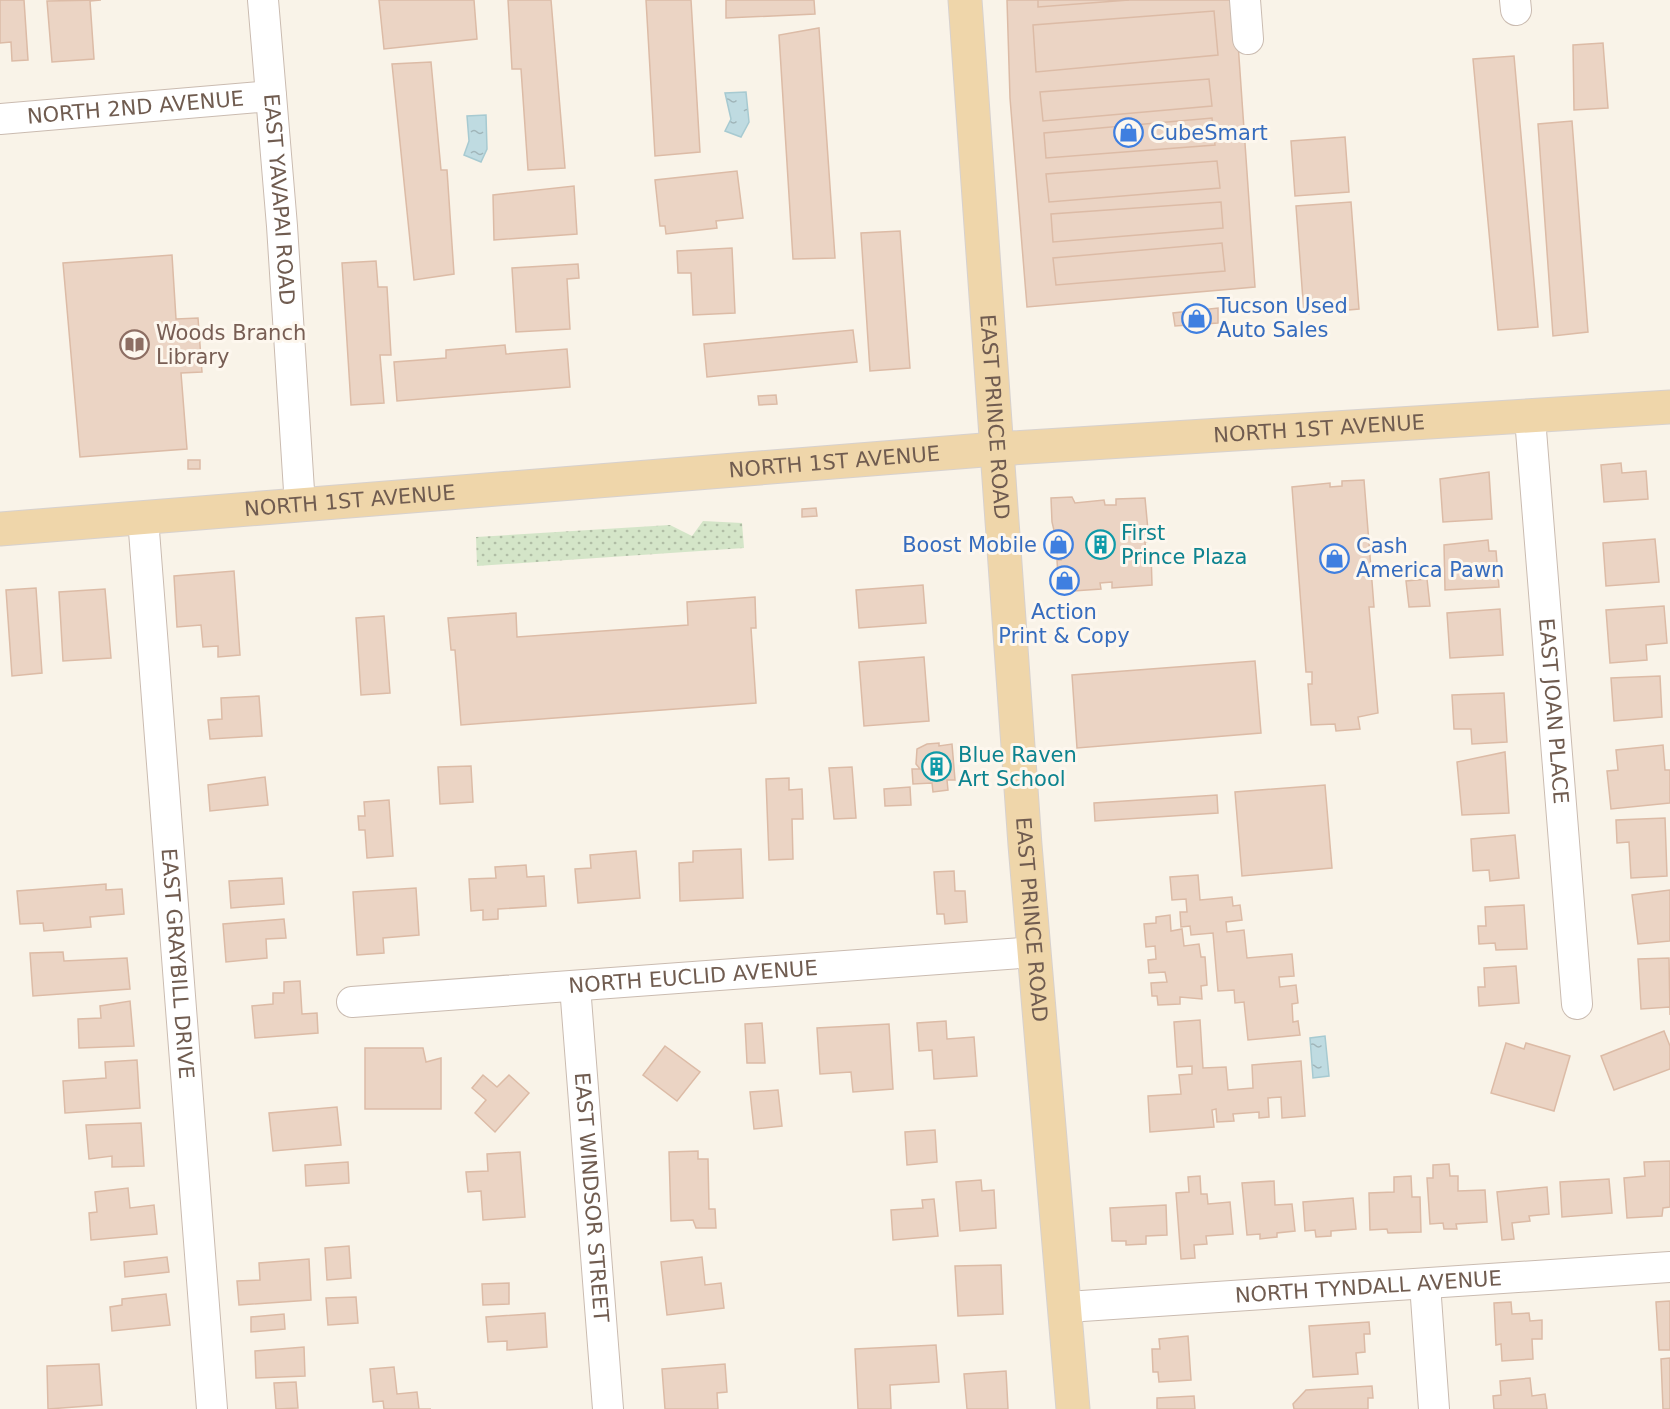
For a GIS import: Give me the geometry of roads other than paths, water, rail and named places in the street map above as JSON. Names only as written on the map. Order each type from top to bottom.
[{"type":"main road","name":"EAST PRINCE ROAD","points":[[965,0],[1034,952],[1073,1409]]},
{"type":"main road","name":"NORTH 1ST AVENUE","points":[[0,529],[996,449],[1530,418],[1670,407]]},
{"type":"street","name":"EAST YAVAPAI ROAD","points":[[263,0],[300,506]]},
{"type":"street","points":[[1245,0],[1248,39]]},
{"type":"street","name":"NORTH 2ND AVENUE","points":[[0,119],[271,96]]},
{"type":"street","name":"EAST JOAN PLACE","points":[[1530,418],[1577,1004]]},
{"type":"street","name":"EAST GRAYBILL DRIVE","points":[[143,518],[212,1409]]},
{"type":"street","name":"NORTH EUCLID AVENUE","points":[[352,1002],[1034,952]]},
{"type":"street","name":"EAST WINDSOR STREET","points":[[575,986],[608,1409]]},
{"type":"street","name":"NORTH TYNDALL AVENUE","points":[[1066,1307],[1670,1267]]},
{"type":"street","points":[[1425,1284],[1434,1409]]},
{"type":"water","points":[[746,92],[749,122],[741,137],[725,131],[731,119],[725,93]]},
{"type":"water","points":[[486,115],[487,149],[481,162],[464,155],[469,141],[467,116]]},
{"type":"water","points":[[1325,1036],[1329,1076],[1313,1078],[1310,1038]]},
{"type":"place","name":"CubeSmart","points":[[1129,133]]},
{"type":"place","name":"Tucson Used Auto Sales","points":[[1196,318]]},
{"type":"place","name":"Woods Branch Library","points":[[135,345]]},
{"type":"place","name":"Boost Mobile","points":[[1058,545]]},
{"type":"place","name":"First Prince Plaza","points":[[1100,545]]},
{"type":"place","name":"Cash America Pawn","points":[[1335,558]]},
{"type":"place","name":"Action Print & Copy","points":[[1064,581]]},
{"type":"place","name":"Blue Raven Art School","points":[[937,767]]}]
